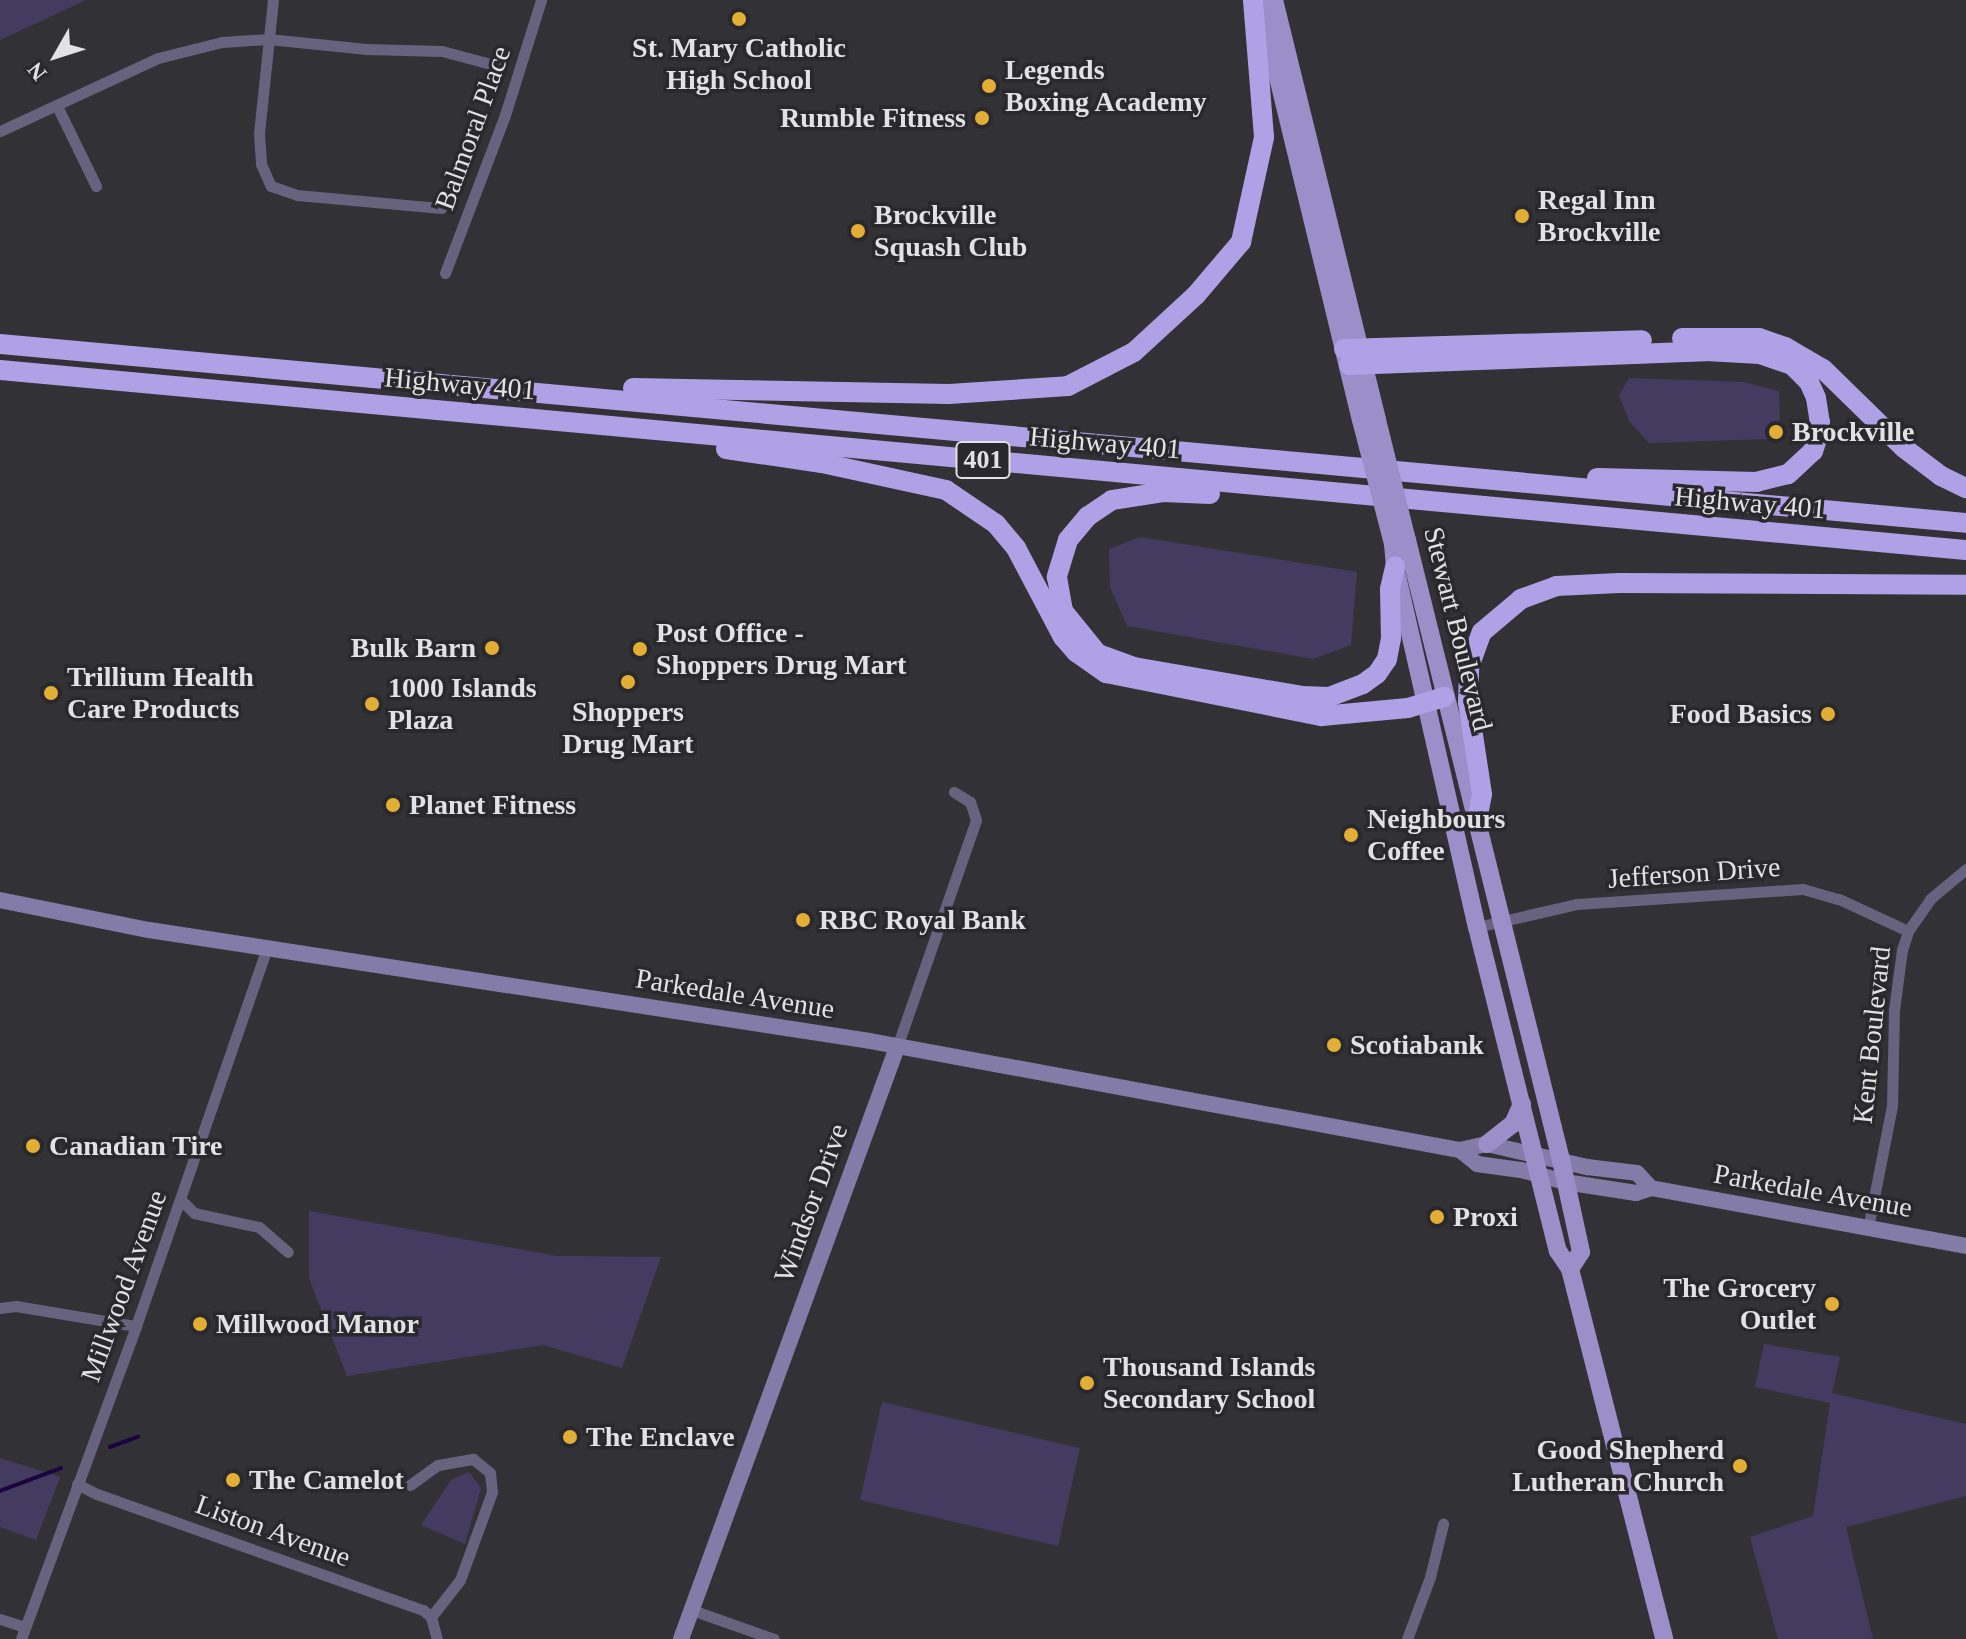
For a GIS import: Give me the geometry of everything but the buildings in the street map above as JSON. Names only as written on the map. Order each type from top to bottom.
[{"type":"highway","points":[[508,389],[535,381],[630,388],[949,394],[1068,386],[1134,352],[1196,295],[1241,242],[1264,137],[1256,0]]},
{"type":"highway","points":[[1354,357],[1759,338],[1785,347],[1823,369],[1904,448],[1941,476],[1966,488]]},
{"type":"highway","name":"Highway 401","points":[[0,344],[1966,523]]},
{"type":"highway","points":[[1354,357],[1706,351],[1760,354],[1792,365],[1809,382],[1820,409],[1813,451],[1799,466],[1778,478],[1757,482],[1585,478],[1556,487]]},
{"type":"highway","name":"Highway 401","points":[[0,370],[1966,550]]},
{"type":"highway","points":[[621,427],[667,441],[822,463],[946,490],[996,524],[1016,548],[1063,637],[1076,652],[1106,673],[1322,716],[1408,708],[1435,699]]},
{"type":"highway","points":[[1395,567],[1390,589],[1391,638],[1387,659],[1377,674],[1363,684],[1329,697],[1302,696],[1114,661],[1098,654],[1063,611],[1057,577],[1068,540],[1088,516],[1112,500],[1163,492],[1351,503],[1406,499]]},
{"type":"highway","points":[[1477,820],[1482,794],[1470,725],[1469,667],[1482,632],[1521,599],[1556,586],[1619,583],[1966,585]]},
{"type":"main road","name":"Stewart Boulevard","points":[[1256,0],[1354,357]]},
{"type":"main road","name":"Stewart Boulevard","points":[[1274,0],[1435,699],[1477,927],[1558,1251],[1570,1269],[1664,1639]]},
{"type":"main road","name":"Stewart Boulevard","points":[[1400,542],[1395,567],[1435,699],[1477,820],[1482,853],[1504,919],[1561,1160],[1581,1252],[1570,1269]]},
{"type":"main road","name":"Parkedale Avenue","points":[[0,900],[101,922],[897,1047],[1460,1150],[1487,1144],[1637,1173],[1651,1188]]},
{"type":"main road","name":"Windsor Drive","points":[[681,1639],[897,1047]]},
{"type":"main road","points":[[1487,1144],[1513,1124],[1522,1104]]},
{"type":"main road","name":"Parkedale Avenue","points":[[1460,1150],[1477,1164],[1565,1182],[1636,1193],[1651,1188],[1966,1246]]},
{"type":"street","points":[[273,0],[259,134],[261,164],[271,186],[297,195],[441,208]]},
{"type":"street","name":"Balmoral Place","points":[[445,273],[505,115],[541,0]]},
{"type":"street","points":[[0,131],[158,58],[222,42],[268,39],[366,49],[442,51],[498,66]]},
{"type":"street","points":[[57,106],[96,186]]},
{"type":"street","name":"Windsor Drive","points":[[897,1047],[976,820],[970,802],[954,792]]},
{"type":"street","name":"Kent Boulevard","points":[[1868,1228],[1892,1106],[1897,970],[1908,931],[1930,899],[1966,869]]},
{"type":"street","name":"Jefferson Drive","points":[[1477,927],[1577,904],[1803,889],[1839,899],[1908,931]]},
{"type":"street","name":"Millwood Avenue","points":[[23,1633],[181,1200],[267,947]]},
{"type":"street","points":[[181,1200],[194,1213],[259,1227],[288,1252]]},
{"type":"street","points":[[0,1308],[16,1306],[136,1326]]},
{"type":"street","points":[[410,1485],[438,1465],[473,1459],[490,1473],[492,1492],[460,1580],[431,1617],[437,1639]]},
{"type":"street","name":"Liston Avenue","points":[[77,1484],[97,1494],[423,1610],[431,1617]]},
{"type":"street","points":[[1407,1639],[1430,1577],[1443,1524]]},
{"type":"street","points":[[692,1610],[774,1639]]},
{"type":"street","points":[[0,1619],[23,1633]]},
{"type":"shaded area","points":[[0,0],[86,0],[0,40]]},
{"type":"shaded area","points":[[1629,378],[1744,382],[1779,391],[1780,420],[1767,439],[1649,443],[1629,421],[1619,395]]},
{"type":"shaded area","points":[[1140,537],[1357,572],[1351,645],[1313,659],[1127,626],[1110,587],[1109,549]]},
{"type":"shaded area","points":[[309,1211],[557,1256],[661,1257],[622,1368],[543,1345],[347,1376],[309,1278]]},
{"type":"shaded area","points":[[1764,1344],[1840,1357],[1832,1393],[1966,1424],[1966,1496],[1846,1527],[1873,1639],[1778,1639],[1750,1537],[1813,1516],[1830,1403],[1755,1387]]},
{"type":"shaded area","points":[[882,1402],[1080,1448],[1058,1546],[860,1500]]},
{"type":"shaded area","points":[[0,1458],[60,1477],[36,1540],[0,1527]]},
{"type":"shaded area","points":[[469,1472],[481,1488],[465,1544],[421,1525],[451,1480]]},
{"type":"waterway","points":[[110,1447],[138,1437]]},
{"type":"waterway","points":[[0,1491],[61,1468]]},
{"type":"place","name":"St. Mary Catholic High School","points":[[739,19]]},
{"type":"place","name":"Legends Boxing Academy","points":[[989,86]]},
{"type":"place","name":"Rumble Fitness","points":[[982,118]]},
{"type":"place","name":"Regal Inn Brockville","points":[[1522,216]]},
{"type":"place","name":"Brockville Squash Club","points":[[858,231]]},
{"type":"place","name":"Brockville","points":[[1776,432]]},
{"type":"place","name":"Bulk Barn","points":[[492,648]]},
{"type":"place","name":"Post Office - Shoppers Drug Mart","points":[[640,649]]},
{"type":"place","name":"Shoppers Drug Mart","points":[[628,682]]},
{"type":"place","name":"Trillium Health Care Products","points":[[51,693]]},
{"type":"place","name":"1000 Islands Plaza","points":[[372,704]]},
{"type":"place","name":"Food Basics","points":[[1828,714]]},
{"type":"place","name":"Planet Fitness","points":[[393,805]]},
{"type":"place","name":"Neighbours Coffee","points":[[1351,835]]},
{"type":"place","name":"RBC Royal Bank","points":[[803,920]]},
{"type":"place","name":"Scotiabank","points":[[1334,1045]]},
{"type":"place","name":"Canadian Tire","points":[[33,1146]]},
{"type":"place","name":"Proxi","points":[[1437,1217]]},
{"type":"place","name":"The Grocery Outlet","points":[[1832,1304]]},
{"type":"place","name":"Millwood Manor","points":[[200,1324]]},
{"type":"place","name":"Thousand Islands Secondary School","points":[[1087,1383]]},
{"type":"place","name":"The Enclave","points":[[570,1437]]},
{"type":"place","name":"Good Shepherd Lutheran Church","points":[[1740,1466]]},
{"type":"place","name":"The Camelot","points":[[233,1480]]}]
